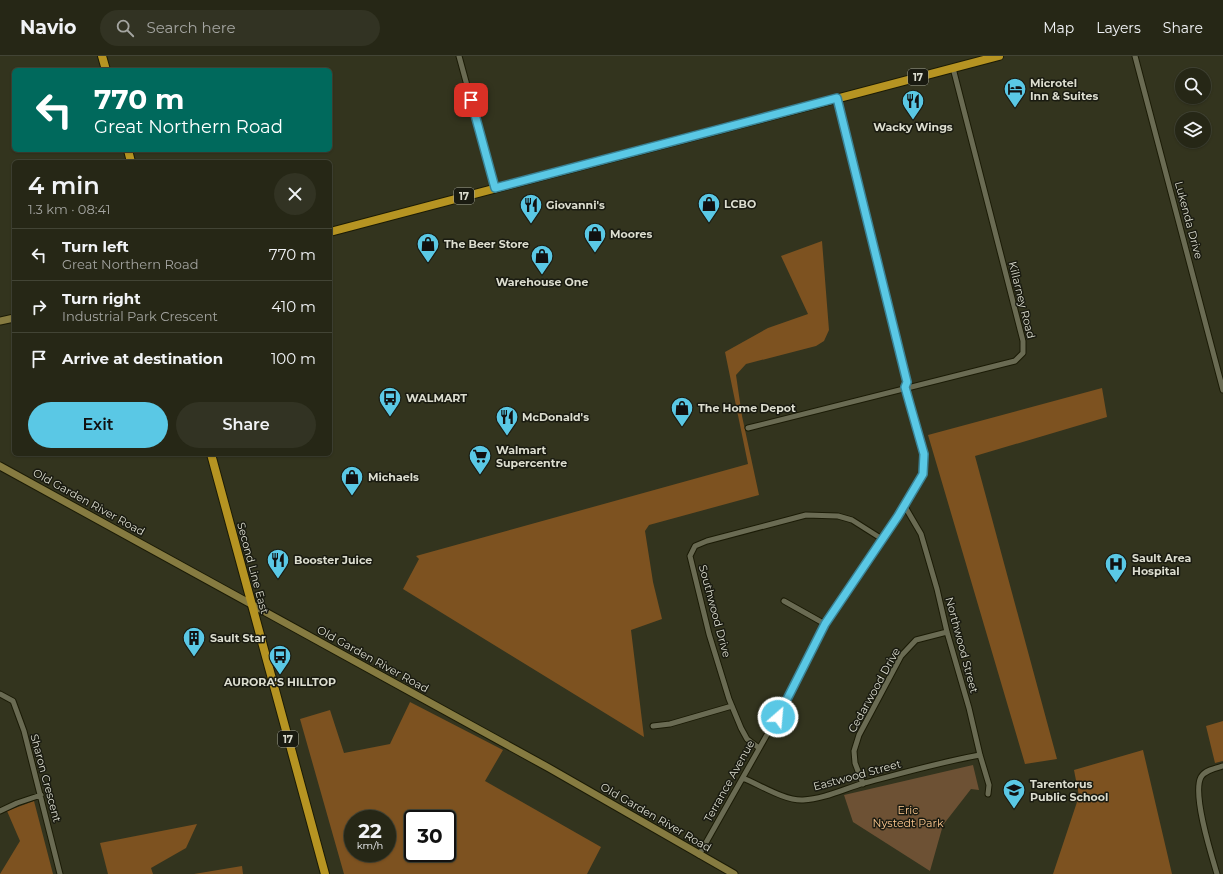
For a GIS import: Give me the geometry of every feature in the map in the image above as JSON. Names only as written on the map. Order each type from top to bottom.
[{"type":"highway","points":[[102,56],[105,68]]},
{"type":"highway","name":"17","points":[[332,231],[495,188],[593,164],[713,130],[998,56]]},
{"type":"highway","name":"Second Line East","points":[[212,456],[325,874]]},
{"type":"main road","points":[[0,321],[12,318]]},
{"type":"main road","name":"Old Garden River Road","points":[[0,466],[535,761],[734,874]]},
{"type":"street","points":[[459,56],[495,188]]},
{"type":"street","name":"Lukenda Drive","points":[[1135,56],[1223,390]]},
{"type":"street","name":"Killarney Road","points":[[748,428],[1015,360],[1023,354],[1023,341],[952,68]]},
{"type":"street","name":"Terrance Avenue","points":[[699,855],[778,717],[825,624],[882,539],[923,474],[924,454],[905,387],[907,382],[837,98]]},
{"type":"street","name":"Northwood Street","points":[[904,505],[921,534],[937,588],[947,632],[989,785],[988,794]]},
{"type":"street","name":"Southwood Drive","points":[[759,748],[747,739],[741,728],[732,706],[709,634],[690,556],[695,546],[707,541],[806,515],[838,516],[852,520],[882,539]]},
{"type":"street","points":[[784,601],[825,624]]},
{"type":"street","name":"Cedarwood Drive","points":[[863,784],[855,763],[854,750],[859,736],[901,656],[916,640],[947,632]]},
{"type":"street","name":"Sharon Crescent","points":[[0,694],[13,701],[24,731],[60,874]]},
{"type":"street","points":[[653,726],[670,724],[732,706]]},
{"type":"street","name":"Eastwood Street","points":[[743,778],[789,798],[803,800],[831,794],[952,760],[980,754]]},
{"type":"street","points":[[1217,874],[1201,808],[1199,784],[1202,775],[1223,766]]},
{"type":"street","points":[[0,811],[16,803],[41,796]]},
{"type":"green space","name":"Eric Nystedt Park","points":[[973,765],[979,790],[971,789],[943,825],[930,871],[853,822],[844,795]]},
{"type":"shaded area","points":[[822,241],[829,330],[824,341],[816,346],[746,364],[736,375],[742,416],[759,495],[649,525],[645,531],[653,582],[662,619],[631,630],[644,737],[403,589],[419,559],[416,556],[748,464],[725,352],[768,328],[808,314],[781,256]]},
{"type":"shaded area","points":[[1102,388],[1107,417],[975,456],[1057,759],[1025,764],[928,435]]},
{"type":"shaded area","points":[[410,702],[503,750],[485,781],[601,847],[587,874],[344,874],[300,719],[330,710],[344,753],[390,744]]},
{"type":"shaded area","points":[[1223,721],[1223,761],[1215,763],[1206,726]]},
{"type":"shaded area","points":[[1143,750],[1172,874],[1053,874],[1079,796],[1074,770]]},
{"type":"shaded area","points":[[34,801],[53,874],[0,874],[20,841],[7,811]]},
{"type":"shaded area","points":[[197,824],[186,848],[151,868],[153,874],[108,874],[100,843]]},
{"type":"shaded area","points":[[242,866],[243,874],[194,874]]},
{"type":"place","name":"Microtel Inn & Suites","points":[[1015,108]]},
{"type":"place","name":"Wacky Wings","points":[[913,120]]},
{"type":"place","name":"Giovanni's","points":[[531,224]]},
{"type":"place","name":"LCBO","points":[[709,224]]},
{"type":"place","name":"Moores","points":[[595,254]]},
{"type":"place","name":"The Beer Store","points":[[428,264]]},
{"type":"place","name":"Warehouse One","points":[[542,276]]},
{"type":"place","name":"WALMART","points":[[390,418]]},
{"type":"place","name":"The Home Depot","points":[[682,428]]},
{"type":"place","name":"McDonald's","points":[[507,436]]},
{"type":"place","name":"Walmart Supercentre","points":[[480,476]]},
{"type":"place","name":"Michaels","points":[[352,496]]},
{"type":"place","name":"Booster Juice","points":[[278,580]]},
{"type":"place","name":"Sault Area Hospital","points":[[1116,584]]},
{"type":"place","name":"Sault Star","points":[[194,658]]},
{"type":"place","name":"AURORA'S HILLTOP","points":[[280,676]]},
{"type":"place","name":"Tarentorus Public School","points":[[1014,810]]},
{"type":"route","points":[[471,100],[495,188],[593,164],[713,130],[837,98],[907,382],[905,387],[924,454],[923,474],[898,516],[825,624],[778,717]]}]
